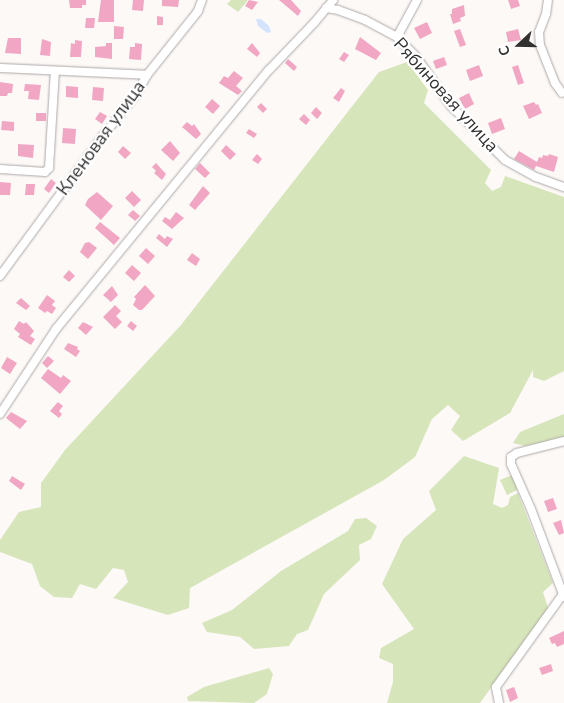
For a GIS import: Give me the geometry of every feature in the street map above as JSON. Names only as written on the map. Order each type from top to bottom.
[{"type":"street","name":"Кленовая улица","points":[[0,276],[102,137],[137,93],[147,75],[198,10],[202,0]]},
{"type":"street","points":[[0,414],[56,330],[269,70],[333,0]]},
{"type":"street","points":[[396,37],[417,0]]},
{"type":"street","points":[[548,0],[546,14],[539,32],[540,45],[555,83],[562,93]]},
{"type":"street","name":"Рябиновая улица","points":[[326,8],[338,10],[365,20],[396,37],[417,58],[451,106],[505,160],[536,177],[564,186]]},
{"type":"street","points":[[0,68],[147,75]]},
{"type":"street","points":[[0,169],[47,171],[55,71]]},
{"type":"street","points":[[499,703],[496,687],[563,596],[511,464],[510,457],[516,453],[564,441]]},
{"type":"green space","points":[[231,0],[248,0],[238,12],[227,4]]},
{"type":"green space","points":[[407,62],[428,90],[424,103],[491,170],[485,183],[492,191],[501,187],[505,176],[564,197],[564,371],[544,381],[533,377],[533,370],[510,413],[463,441],[451,430],[460,416],[448,405],[432,419],[415,457],[384,480],[190,588],[189,608],[168,615],[113,598],[128,582],[124,570],[113,568],[96,589],[80,584],[72,598],[54,597],[40,586],[32,564],[0,552],[0,540],[19,512],[41,507],[41,483],[65,450],[181,325],[379,72]]},
{"type":"green space","points":[[564,414],[564,437],[525,446],[513,443],[520,432]]},
{"type":"green space","points":[[464,456],[499,468],[493,504],[502,508],[508,505],[510,497],[518,493],[553,583],[543,592],[548,608],[480,703],[387,703],[393,682],[393,664],[379,658],[381,648],[414,629],[382,584],[403,539],[436,510],[429,491]]},
{"type":"green space","points":[[512,475],[519,489],[507,495],[500,480]]},
{"type":"green space","points":[[366,518],[377,526],[371,539],[359,545],[360,560],[324,594],[308,630],[297,634],[289,646],[254,649],[240,637],[207,632],[202,623],[232,610],[281,571],[348,531],[355,519]]},
{"type":"green space","points":[[269,668],[273,674],[267,694],[254,703],[188,701],[187,697],[204,687]]},
{"type":"water","points":[[256,19],[261,19],[269,26],[271,32],[267,33],[258,26]]},
{"type":"building","points":[[69,0],[86,0],[86,5],[82,5],[82,8],[70,8]]},
{"type":"building","points":[[101,0],[114,0],[114,22],[98,22]]},
{"type":"building","points":[[133,0],[144,0],[143,11],[132,10]]},
{"type":"building","points":[[162,0],[179,0],[178,7],[162,6]]},
{"type":"building","points":[[249,0],[258,2],[252,10],[245,6]]},
{"type":"building","points":[[279,0],[291,0],[301,11],[298,16]]},
{"type":"building","points":[[508,0],[518,0],[520,6],[511,9]]},
{"type":"building","points":[[464,5],[465,16],[460,18],[461,21],[453,24],[450,14],[452,14],[452,9]]},
{"type":"building","points":[[157,16],[163,17],[163,25],[157,25]]},
{"type":"building","points":[[86,18],[95,18],[94,28],[85,28]]},
{"type":"building","points":[[427,22],[432,33],[420,39],[414,28]]},
{"type":"building","points":[[114,26],[124,27],[123,39],[114,39]]},
{"type":"building","points":[[460,29],[466,45],[460,47],[454,31]]},
{"type":"building","points":[[518,29],[521,40],[508,42],[506,32]]},
{"type":"building","points":[[360,37],[381,53],[376,60],[355,49]]},
{"type":"building","points":[[8,38],[21,38],[21,54],[5,53]]},
{"type":"building","points":[[42,39],[51,42],[50,56],[40,55]]},
{"type":"building","points":[[75,40],[82,41],[81,57],[70,57],[71,43],[75,44]]},
{"type":"building","points":[[106,43],[112,43],[112,59],[95,57],[95,47],[106,46]]},
{"type":"building","points":[[135,43],[142,44],[141,60],[129,59],[130,47],[135,47]]},
{"type":"building","points":[[252,43],[260,53],[257,57],[247,49]]},
{"type":"building","points":[[344,52],[349,55],[344,62],[339,59]]},
{"type":"building","points":[[444,57],[447,65],[436,69],[433,61]]},
{"type":"building","points":[[288,59],[297,67],[294,71],[285,63]]},
{"type":"building","points":[[479,65],[483,76],[470,81],[466,70]]},
{"type":"building","points":[[518,65],[524,83],[518,85],[512,67]]},
{"type":"building","points":[[234,71],[243,78],[236,86],[242,91],[238,95],[219,83],[224,76],[228,78]]},
{"type":"building","points":[[0,82],[13,84],[12,93],[8,93],[7,96],[0,96]]},
{"type":"building","points":[[25,84],[41,85],[39,100],[28,99],[29,91],[24,91]]},
{"type":"building","points":[[66,86],[78,87],[78,98],[66,97]]},
{"type":"building","points":[[93,87],[104,88],[103,101],[92,100]]},
{"type":"building","points":[[341,88],[345,91],[339,102],[333,98]]},
{"type":"building","points":[[469,93],[474,104],[465,109],[459,98]]},
{"type":"building","points":[[212,99],[220,106],[213,114],[205,107]]},
{"type":"building","points":[[534,102],[536,105],[538,104],[542,113],[529,119],[523,106]]},
{"type":"building","points":[[261,103],[267,109],[263,113],[257,107]]},
{"type":"building","points":[[316,107],[322,113],[317,119],[311,113]]},
{"type":"building","points":[[100,112],[107,116],[102,124],[95,119]]},
{"type":"building","points":[[36,113],[46,113],[46,121],[36,121]]},
{"type":"building","points":[[304,114],[310,120],[306,125],[299,119]]},
{"type":"building","points":[[501,118],[505,129],[492,134],[488,123]]},
{"type":"building","points":[[2,121],[14,122],[14,131],[1,130]]},
{"type":"building","points":[[187,122],[192,126],[194,124],[201,134],[196,139],[182,127]]},
{"type":"building","points":[[63,128],[76,129],[75,144],[62,143]]},
{"type":"building","points":[[249,129],[257,134],[254,138],[246,133]]},
{"type":"building","points":[[170,141],[180,153],[173,161],[161,150]]},
{"type":"building","points":[[18,144],[34,145],[33,158],[18,156]]},
{"type":"building","points":[[226,145],[236,154],[230,160],[221,151]]},
{"type":"building","points":[[123,146],[131,153],[125,159],[118,152]]},
{"type":"building","points":[[519,151],[537,162],[539,157],[542,158],[543,155],[548,156],[549,154],[558,157],[554,172],[536,166],[534,170],[514,159]]},
{"type":"building","points":[[257,154],[262,159],[258,164],[252,160]]},
{"type":"building","points":[[156,163],[166,174],[162,180],[154,173],[156,171],[152,167]]},
{"type":"building","points":[[200,163],[210,173],[205,178],[195,169]]},
{"type":"building","points":[[51,179],[56,183],[49,193],[44,189]]},
{"type":"building","points":[[0,182],[11,183],[10,195],[0,195]]},
{"type":"building","points":[[26,184],[35,184],[34,195],[25,195]]},
{"type":"building","points":[[203,186],[210,193],[195,210],[189,205]]},
{"type":"building","points":[[132,191],[141,200],[134,207],[125,198]]},
{"type":"building","points":[[97,192],[113,206],[101,220],[85,205],[88,199]]},
{"type":"building","points":[[133,210],[140,216],[135,221],[128,215]]},
{"type":"building","points":[[176,212],[184,218],[172,229],[162,221],[165,217],[170,220]]},
{"type":"building","points":[[100,222],[120,238],[114,245],[95,228]]},
{"type":"building","points":[[159,234],[165,239],[167,236],[173,239],[167,247],[156,238]]},
{"type":"building","points":[[89,242],[97,248],[88,259],[80,252],[85,243]]},
{"type":"building","points":[[146,248],[155,256],[148,264],[139,256]]},
{"type":"building","points":[[192,253],[200,259],[196,266],[187,260]]},
{"type":"building","points":[[132,265],[141,273],[134,281],[125,273]]},
{"type":"building","points":[[69,270],[75,276],[69,282],[63,277]]},
{"type":"building","points":[[145,285],[155,296],[142,310],[139,310],[133,305],[136,299],[134,297]]},
{"type":"building","points":[[112,286],[118,295],[111,302],[103,295]]},
{"type":"building","points":[[47,295],[55,301],[52,305],[56,308],[52,314],[47,311],[45,313],[38,308]]},
{"type":"building","points":[[21,298],[30,306],[26,310],[16,303]]},
{"type":"building","points":[[115,305],[121,311],[116,316],[122,322],[115,329],[103,317]]},
{"type":"building","points":[[19,321],[24,324],[26,322],[34,331],[30,336],[35,339],[31,345],[18,337],[20,334],[14,329]]},
{"type":"building","points":[[131,321],[137,326],[133,331],[127,326]]},
{"type":"building","points":[[83,322],[93,327],[86,335],[78,328]]},
{"type":"building","points":[[68,343],[78,347],[77,349],[80,351],[76,357],[64,349]]},
{"type":"building","points":[[48,356],[54,361],[47,368],[42,363]]},
{"type":"building","points":[[7,357],[17,363],[10,374],[1,368]]},
{"type":"building","points":[[48,369],[61,378],[63,375],[71,381],[60,394],[41,378]]},
{"type":"building","points":[[58,402],[63,406],[59,411],[62,414],[59,418],[50,411]]},
{"type":"building","points":[[11,412],[27,421],[20,429],[6,418]]},
{"type":"building","points":[[12,476],[25,484],[21,490],[9,481]]},
{"type":"building","points":[[553,498],[557,509],[548,512],[544,501]]},
{"type":"building","points":[[561,520],[564,533],[559,535],[553,523]]},
{"type":"building","points":[[564,631],[564,644],[557,647],[555,643],[552,644],[549,638]]},
{"type":"building","points":[[551,664],[553,671],[542,675],[539,668]]},
{"type":"building","points":[[514,687],[518,698],[510,702],[506,690]]}]
